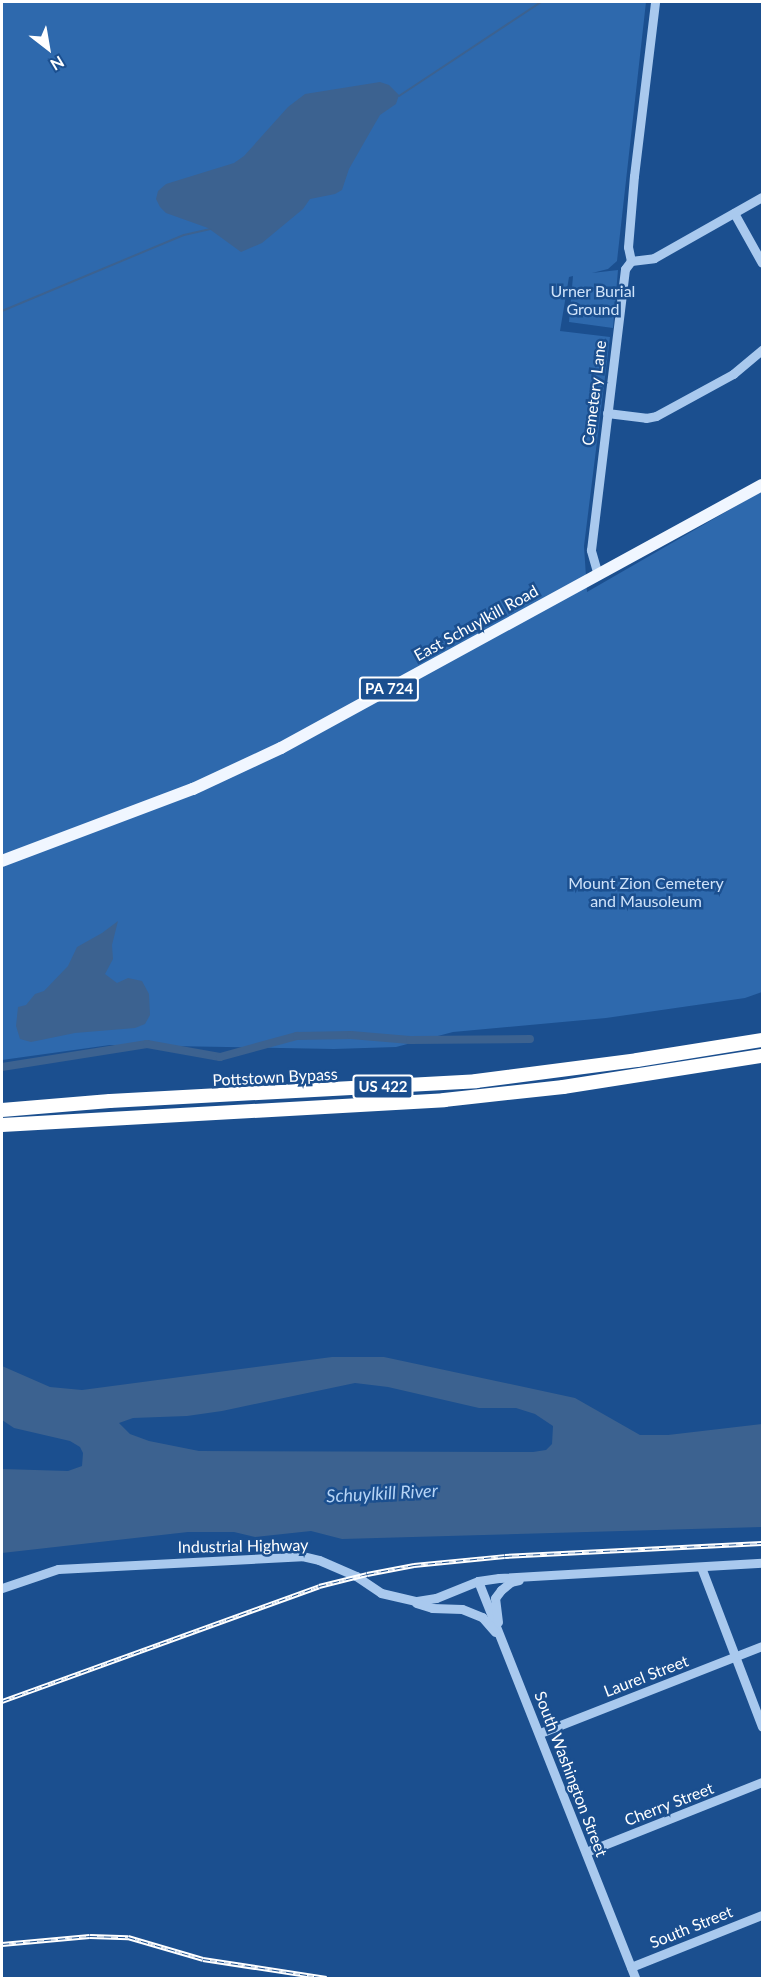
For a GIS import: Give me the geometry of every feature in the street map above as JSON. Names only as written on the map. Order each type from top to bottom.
[{"type":"highway","name":"Pottstown Bypass","points":[[2,1110],[110,1101],[476,1081],[638,1060],[762,1040]]},
{"type":"highway","name":"Pottstown Bypass","points":[[2,1125],[444,1100],[563,1087],[759,1057]]},
{"type":"main road","name":"East Schuylkill Road","points":[[2,861],[236,770],[762,485]]},
{"type":"street","name":"Cemetery Lane","points":[[598,575],[591,550],[625,269],[631,261],[628,247],[634,176],[655,2]]},
{"type":"street","points":[[631,261],[654,258],[762,197]]},
{"type":"street","points":[[734,213],[762,263]]},
{"type":"street","points":[[608,413],[646,418],[656,416],[733,374],[762,350]]},
{"type":"street","name":"Industrial Highway","points":[[2,1588],[58,1569],[302,1556],[319,1560],[390,1596],[417,1601],[436,1598],[478,1581],[762,1563]]},
{"type":"street","points":[[701,1567],[762,1726]]},
{"type":"street","points":[[499,1636],[495,1598],[511,1582],[538,1577]]},
{"type":"street","name":"South Washington Street","points":[[478,1581],[636,1978]]},
{"type":"street","points":[[390,1596],[432,1608],[462,1609],[482,1617],[499,1636]]},
{"type":"street","name":"Laurel Street","points":[[540,1733],[762,1646]]},
{"type":"street","name":"Cherry Street","points":[[586,1852],[762,1782]]},
{"type":"street","name":"South Street","points":[[631,1967],[762,1915]]},
{"type":"green space","points":[[2,2],[646,2],[617,261],[608,269],[592,273],[618,270],[613,328],[569,322],[573,276],[569,277],[560,331],[610,337],[584,546],[587,592],[762,491],[762,992],[745,998],[606,1018],[453,1032],[396,1047],[334,1049],[110,1045],[2,1060]]},
{"type":"water","points":[[380,82],[389,85],[399,95],[396,104],[380,115],[349,169],[342,190],[335,194],[310,199],[303,209],[262,243],[241,252],[208,228],[166,213],[160,207],[156,199],[158,191],[166,184],[234,163],[244,156],[288,107],[305,94]]},
{"type":"water","points":[[118,921],[112,945],[113,959],[105,974],[117,983],[128,978],[142,981],[149,994],[150,1015],[145,1024],[135,1028],[75,1033],[31,1042],[20,1039],[16,1026],[18,1007],[26,1005],[35,994],[44,991],[68,966],[77,947]]},
{"type":"water","name":"Schuylkill River","points":[[332,1357],[384,1357],[575,1398],[640,1435],[668,1435],[762,1424],[762,1527],[342,1539],[311,1531],[255,1537],[234,1532],[188,1532],[2,1553],[2,1469],[68,1471],[82,1466],[83,1453],[80,1447],[70,1441],[14,1428],[2,1420],[2,1366],[50,1387],[82,1390]],"holes":[[[355,1383],[388,1387],[479,1408],[516,1408],[535,1414],[553,1426],[552,1444],[546,1450],[533,1452],[199,1451],[149,1441],[130,1434],[119,1423],[133,1418],[187,1416],[222,1411]]]},
{"type":"waterway","points":[[399,96],[541,2]]},
{"type":"waterway","points":[[2,311],[184,235],[210,229]]},
{"type":"waterway","points":[[2,1067],[147,1044],[220,1057],[297,1036],[351,1035],[410,1040],[530,1039]]},
{"type":"railway","points":[[2,1701],[319,1586],[367,1574],[414,1565],[505,1556],[762,1543]]},
{"type":"railway","points":[[2,1944],[90,1936],[128,1937],[203,1959],[327,1978]]},
{"type":"park label","name":"Urner Burial Ground","points":[[593,300]]},
{"type":"park label","name":"Mount Zion Cemetery and Mausoleum","points":[[646,892]]}]
